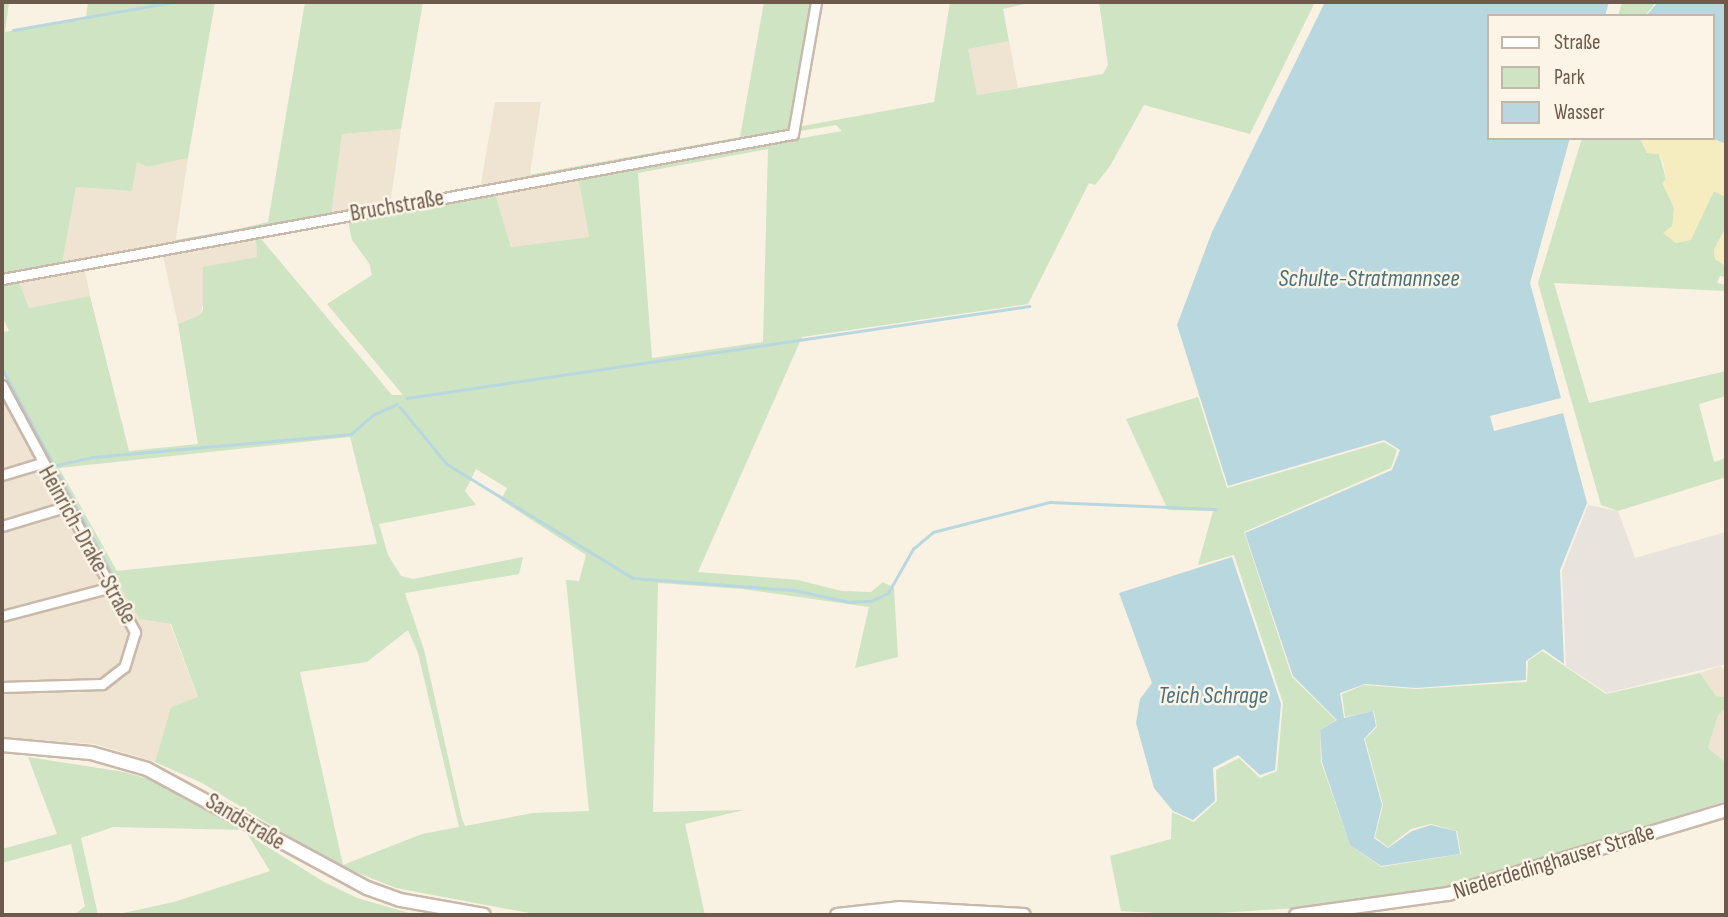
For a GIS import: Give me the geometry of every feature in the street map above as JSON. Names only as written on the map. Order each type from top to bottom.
[{"type":"main road","name":"Sandstraße","points":[[2,745],[91,753],[147,769],[367,888],[400,900],[484,915]]},
{"type":"main road","name":"Niederdedinghauser Straße","points":[[1296,915],[1448,894],[1726,810]]},
{"type":"main road","points":[[837,915],[899,908],[1024,915]]},
{"type":"street","name":"Bruchstraße","points":[[2,279],[793,134],[816,2]]},
{"type":"street","name":"Heinrich-Drake-Straße","points":[[2,386],[65,507],[135,632],[130,658],[115,677],[88,687],[2,687]]},
{"type":"street","points":[[2,475],[42,463]]},
{"type":"street","points":[[2,526],[65,507]]},
{"type":"street","points":[[2,616],[112,587]]},
{"type":"shaded area","points":[[1009,41],[1018,88],[977,95],[968,49]]},
{"type":"shaded area","points":[[495,102],[541,102],[529,180],[480,189]]},
{"type":"shaded area","points":[[401,129],[390,205],[331,215],[342,134]]},
{"type":"shaded area","points":[[188,158],[175,244],[62,264],[76,187],[132,191],[137,162],[147,167]]},
{"type":"shaded area","points":[[579,179],[589,237],[511,247],[495,194]]},
{"type":"shaded area","points":[[256,238],[257,257],[204,301],[200,315],[178,324],[163,256]]},
{"type":"shaded area","points":[[85,270],[90,296],[29,308],[19,282]]},
{"type":"shaded area","points":[[2,368],[82,523],[139,619],[170,624],[198,698],[171,707],[155,762],[95,744],[2,737]]},
{"type":"shaded area","points":[[1588,505],[1618,511],[1635,558],[1726,532],[1726,664],[1607,693],[1566,666],[1562,571]]},
{"type":"shaded area","points":[[1720,666],[1726,671],[1726,697],[1716,696],[1700,673]]},
{"type":"shaded area","points":[[1726,708],[1726,763],[1708,748],[1718,714]]},
{"type":"green space","points":[[2,2],[9,2],[5,32],[86,18],[88,2],[215,2],[188,158],[147,167],[137,162],[132,191],[76,187],[62,264],[2,274]]},
{"type":"green space","points":[[305,2],[423,2],[401,129],[342,134],[331,215],[175,244],[268,222]]},
{"type":"green space","points":[[764,2],[813,2],[791,129],[781,134],[780,142],[842,131],[836,125],[800,131],[797,127],[934,102],[950,2],[1034,2],[1003,9],[1009,41],[968,49],[977,95],[1103,74],[1108,65],[1099,2],[1315,2],[1250,134],[1144,105],[1110,166],[1095,185],[1089,183],[1028,304],[802,337],[698,572],[798,580],[842,591],[871,592],[883,582],[894,588],[898,657],[855,668],[869,607],[743,589],[658,583],[653,812],[744,810],[685,824],[705,915],[540,915],[396,888],[333,863],[202,783],[155,762],[171,707],[198,697],[171,624],[139,619],[82,523],[2,368],[2,332],[9,331],[2,316],[2,285],[19,282],[29,308],[90,296],[129,451],[198,444],[178,324],[200,315],[203,310],[203,267],[257,257],[256,238],[262,240],[392,395],[403,395],[327,304],[372,275],[369,263],[352,240],[348,221],[495,194],[511,247],[589,237],[578,176],[529,180],[528,175],[740,137]],"holes":[[[768,149],[763,342],[652,358],[638,173]],[[350,437],[377,544],[117,571],[59,468]],[[476,469],[507,488],[501,500],[586,555],[579,581],[566,580],[589,811],[533,813],[465,826],[462,819],[424,650],[405,593],[519,574],[523,557],[413,579],[401,576],[388,555],[379,524],[476,505],[465,491]],[[408,630],[418,653],[459,827],[422,834],[343,865],[300,672],[367,662]]]},
{"type":"green space","points":[[1622,2],[1656,2],[1647,14],[1619,14]]},
{"type":"green space","points":[[1581,140],[1641,140],[1647,153],[1659,154],[1674,208],[1676,243],[1714,191],[1726,197],[1726,227],[1714,250],[1715,259],[1726,266],[1726,277],[1720,276],[1717,283],[1726,285],[1726,291],[1554,283],[1589,403],[1726,371],[1726,396],[1699,404],[1714,462],[1726,458],[1726,477],[1618,511],[1601,505],[1538,283]]},
{"type":"green space","points":[[1198,397],[1227,488],[1384,442],[1397,450],[1391,468],[1244,532],[1292,677],[1336,720],[1320,730],[1321,762],[1350,845],[1381,867],[1461,854],[1457,831],[1431,824],[1411,829],[1388,847],[1375,837],[1383,805],[1365,739],[1377,727],[1374,711],[1345,717],[1342,694],[1364,685],[1416,689],[1527,682],[1528,661],[1542,651],[1606,694],[1700,673],[1716,696],[1726,697],[1726,708],[1718,715],[1708,748],[1726,763],[1726,801],[1434,891],[1342,905],[1189,915],[1121,911],[1110,856],[1171,839],[1172,812],[1194,822],[1217,801],[1216,770],[1239,758],[1260,778],[1277,771],[1283,703],[1234,555],[1198,565],[1213,511],[1168,510],[1126,419]]},
{"type":"green space","points":[[28,757],[124,772],[162,783],[213,809],[245,830],[113,827],[81,838],[98,915],[74,915],[85,906],[71,844],[2,863],[2,849],[57,834]]},
{"type":"green space","points":[[245,830],[324,882],[357,898],[416,915],[114,915],[174,902],[270,871]]},
{"type":"sand","points":[[1715,138],[1726,144],[1726,197],[1714,191],[1691,240],[1676,243],[1663,233],[1672,226],[1674,208],[1662,183],[1666,179],[1664,164],[1659,154],[1647,153],[1641,140]]},
{"type":"sand","points":[[1726,227],[1726,266],[1715,259],[1714,250]]},
{"type":"water","name":"Schulte-Stratmannsee","points":[[1325,2],[1609,2],[1606,14],[1486,14],[1486,140],[1569,140],[1530,283],[1561,398],[1490,416],[1494,431],[1563,413],[1587,503],[1560,570],[1564,664],[1543,649],[1526,661],[1526,680],[1416,688],[1365,684],[1340,693],[1344,718],[1373,711],[1376,726],[1364,739],[1382,805],[1374,838],[1388,848],[1412,831],[1431,825],[1456,831],[1460,854],[1381,866],[1350,845],[1322,762],[1320,730],[1337,720],[1293,676],[1245,533],[1392,470],[1400,450],[1384,440],[1228,486],[1177,325],[1212,232]]},
{"type":"water","points":[[1658,2],[1726,2],[1726,144],[1714,139],[1714,14],[1648,14]]},
{"type":"water","name":"Teich Schrage","points":[[1232,557],[1281,704],[1275,770],[1260,775],[1238,755],[1213,768],[1215,801],[1193,820],[1173,811],[1154,788],[1136,723],[1140,699],[1152,683],[1119,593]]},
{"type":"waterway","points":[[13,30],[174,2]]},
{"type":"waterway","points":[[537,176],[562,172]]},
{"type":"waterway","points":[[176,241],[329,214]]},
{"type":"waterway","points":[[407,398],[1029,306]]},
{"type":"waterway","points":[[2,368],[112,573]]},
{"type":"waterway","points":[[52,466],[93,457],[351,434],[373,415],[397,404]]},
{"type":"waterway","points":[[400,407],[447,464],[633,578],[794,590],[849,602],[871,601],[888,593],[913,549],[933,532],[1050,502],[1215,509]]}]
